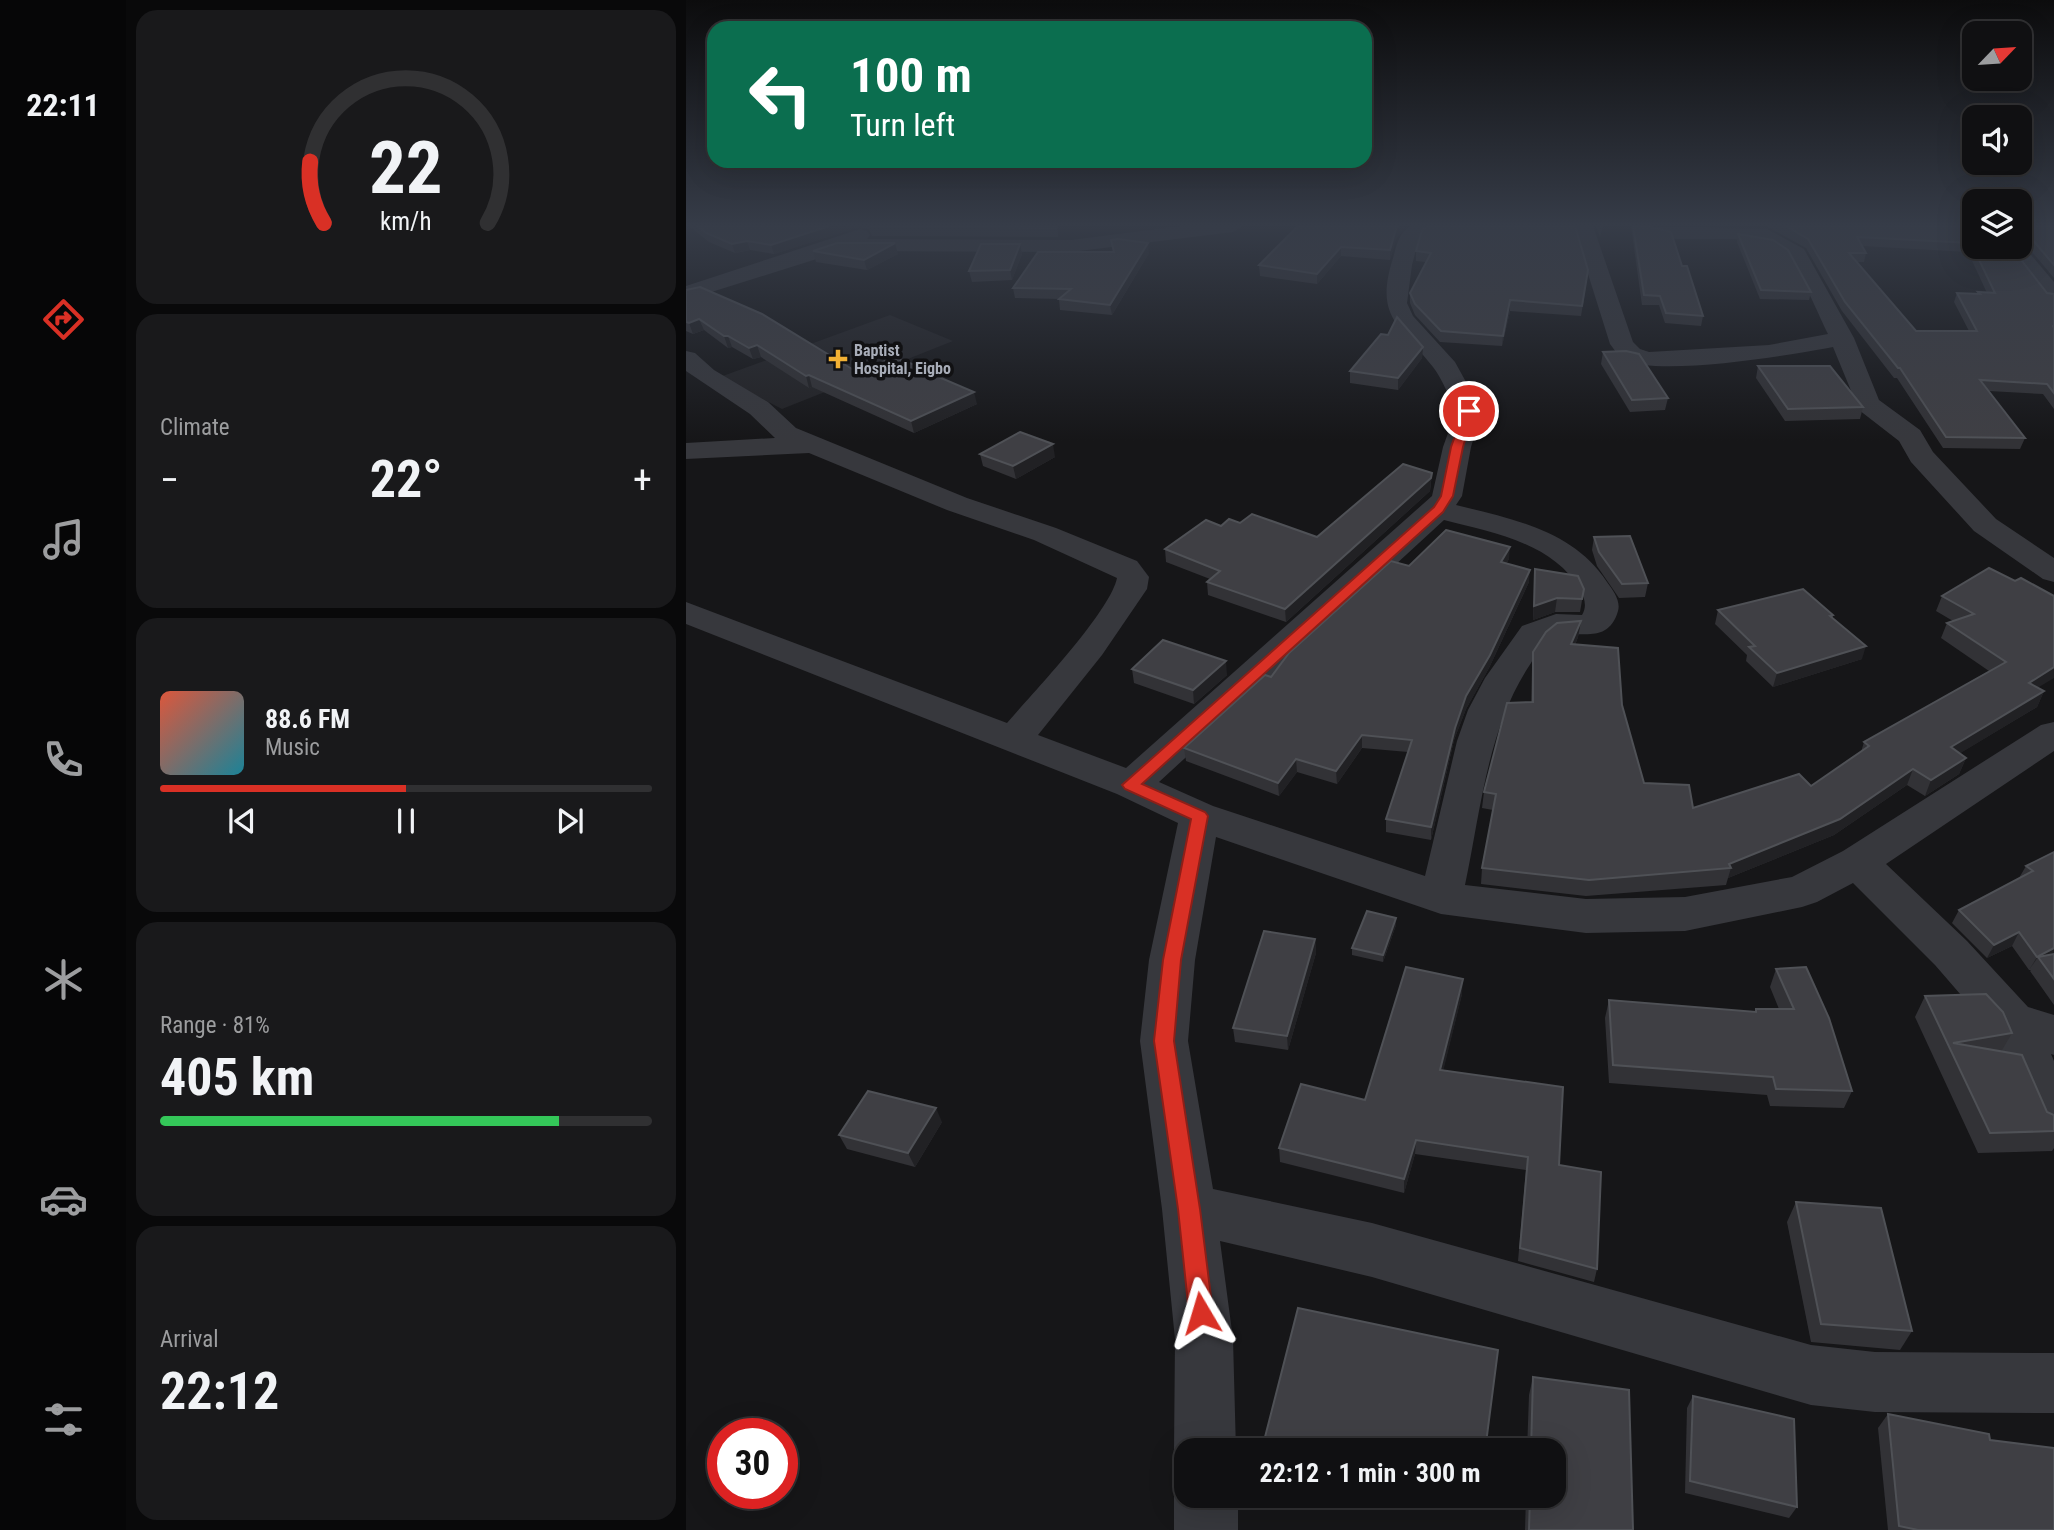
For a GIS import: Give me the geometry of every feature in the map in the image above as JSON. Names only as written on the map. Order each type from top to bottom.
[{"type":"street","points":[[1130,785],[1438,509],[1447,496],[1457,447],[1469,411],[1446,367],[1403,318],[1396,303],[1397,297]]},
{"type":"street","points":[[1607,297],[1622,344],[1631,354],[1648,359],[1769,352],[1842,338]]},
{"type":"street","points":[[1821,297],[1842,338],[1868,404],[1910,436],[1921,456],[1985,525],[2054,572]]},
{"type":"street","points":[[686,358],[705,375],[759,408],[786,434],[816,444],[957,504],[1045,534],[1126,568],[1133,577],[1131,589],[1090,648],[1014,739]]},
{"type":"street","points":[[686,444],[741,420],[764,415]]},
{"type":"street","points":[[686,451],[816,444]]},
{"type":"street","points":[[1438,509],[1510,529],[1550,546],[1572,559],[1590,576],[1601,600],[1601,611],[1591,625],[1556,624],[1534,633],[1503,678],[1486,710],[1476,741],[1441,898]]},
{"type":"street","points":[[686,612],[1130,785],[1199,816],[1441,898],[1586,916],[1685,914],[1802,891],[1858,862],[2054,734]]},
{"type":"street","points":[[1199,816],[1172,960],[1164,1041],[1189,1209],[1204,1339],[1205,1438]]},
{"type":"street","points":[[1858,862],[2033,1028],[2054,1116]]},
{"type":"street","points":[[1189,1209],[1372,1250],[1811,1375],[1875,1382],[2054,1383]]},
{"type":"street","points":[[1206,1508],[1206,1530]]},
{"type":"shaded area","name":"Baptist Hospital, Eigbo","points":[[890,315],[953,341],[782,409],[720,377]]},
{"type":"building","points":[[686,297],[724,297],[762,314],[857,372],[898,359],[939,373],[934,375],[974,392],[911,421],[809,375],[806,376],[757,345],[749,348],[724,336],[699,319],[686,322]]},
{"type":"building","points":[[1061,297],[1115,297],[1110,305],[1059,299]]},
{"type":"building","points":[[1412,297],[1583,297],[1582,306],[1510,300],[1503,336],[1441,331]]},
{"type":"building","points":[[1660,297],[1697,297],[1703,316],[1666,313]]},
{"type":"building","points":[[1842,297],[1887,297],[1916,331],[1977,331],[1959,297],[2054,297],[2054,393],[2047,384],[1980,380],[2025,438],[1946,437],[1898,368]]},
{"type":"building","points":[[1397,317],[1423,347],[1398,378],[1350,371],[1381,334],[1388,335]]},
{"type":"building","points":[[1626,351],[1639,354],[1668,398],[1632,400],[1603,352]]},
{"type":"building","points":[[1758,366],[1830,366],[1863,407],[1788,409]]},
{"type":"building","points":[[1020,432],[1053,444],[1013,466],[980,454]]},
{"type":"building","points":[[1403,464],[1432,473],[1431,478],[1285,609],[1207,582],[1220,571],[1165,549],[1206,520],[1221,526],[1229,519],[1240,523],[1252,514],[1317,537]]},
{"type":"building","points":[[1446,530],[1510,547],[1501,562],[1530,570],[1490,655],[1466,696],[1455,728],[1431,827],[1386,819],[1412,740],[1362,735],[1336,771],[1296,759],[1278,783],[1184,748],[1265,675],[1271,677],[1289,653],[1391,561],[1409,566]]},
{"type":"building","points":[[1630,536],[1648,583],[1622,584],[1599,552],[1594,537]]},
{"type":"building","points":[[1989,568],[2015,581],[2021,578],[2054,596],[2054,667],[2029,683],[2044,691],[1951,747],[1966,758],[1931,780],[1913,769],[1840,819],[1729,864],[1731,868],[1589,880],[1482,868],[1496,794],[1484,792],[1507,703],[1533,702],[1533,652],[1546,632],[1557,623],[1581,621],[1571,644],[1618,648],[1622,705],[1644,783],[1689,785],[1693,808],[1799,774],[1811,786],[1869,746],[1864,742],[2006,662],[1947,623],[1974,614],[1942,596]]},
{"type":"building","points":[[1535,569],[1578,576],[1584,589],[1582,599],[1557,598],[1534,606]]},
{"type":"building","points":[[1803,589],[1866,646],[1777,673],[1749,647],[1755,646],[1718,610]]},
{"type":"building","points":[[1163,640],[1226,661],[1193,690],[1132,669]]},
{"type":"building","points":[[2054,852],[2054,948],[2037,957],[2019,932],[1994,945],[1959,910],[2033,871],[2026,866]]},
{"type":"building","points":[[1367,911],[1396,918],[1383,955],[1352,948]]},
{"type":"building","points":[[1264,931],[1315,939],[1287,1036],[1233,1028]]},
{"type":"building","points":[[2054,954],[2054,979],[2038,957]]},
{"type":"building","points":[[1406,967],[1463,979],[1440,1070],[1563,1087],[1559,1165],[1601,1172],[1597,1269],[1520,1248],[1528,1157],[1416,1140],[1404,1179],[1279,1148],[1301,1084],[1365,1100]]},
{"type":"building","points":[[1806,967],[1829,1018],[1852,1091],[1776,1089],[1773,1077],[1613,1065],[1609,1000],[1756,1012],[1756,1009],[1794,1009],[1776,969]]},
{"type":"building","points":[[1986,994],[2003,1012],[2012,1033],[1953,1043],[2022,1055],[2047,1112],[2054,1115],[2054,1131],[1990,1133],[1925,996]]},
{"type":"building","points":[[868,1091],[936,1108],[908,1153],[839,1135]]},
{"type":"building","points":[[1796,1202],[1881,1208],[1912,1331],[1821,1324]]},
{"type":"building","points":[[1298,1308],[1498,1350],[1487,1438],[1265,1438]]},
{"type":"building","points":[[1533,1377],[1629,1390],[1633,1530],[1529,1530],[1530,1508],[1566,1508],[1566,1438],[1531,1438]]},
{"type":"building","points":[[1693,1396],[1794,1419],[1797,1507],[1690,1481]]},
{"type":"building","points":[[1888,1414],[1989,1434],[1990,1440],[2054,1448],[2054,1530],[1918,1530],[1899,1526]]},
{"type":"place","name":"Baptist Hospital, Eigbo","points":[[838,359]]},
{"type":"route","points":[[1201,1313],[1189,1209],[1164,1041],[1172,960],[1199,816],[1130,785],[1438,509],[1447,496],[1457,447],[1469,411]]}]
